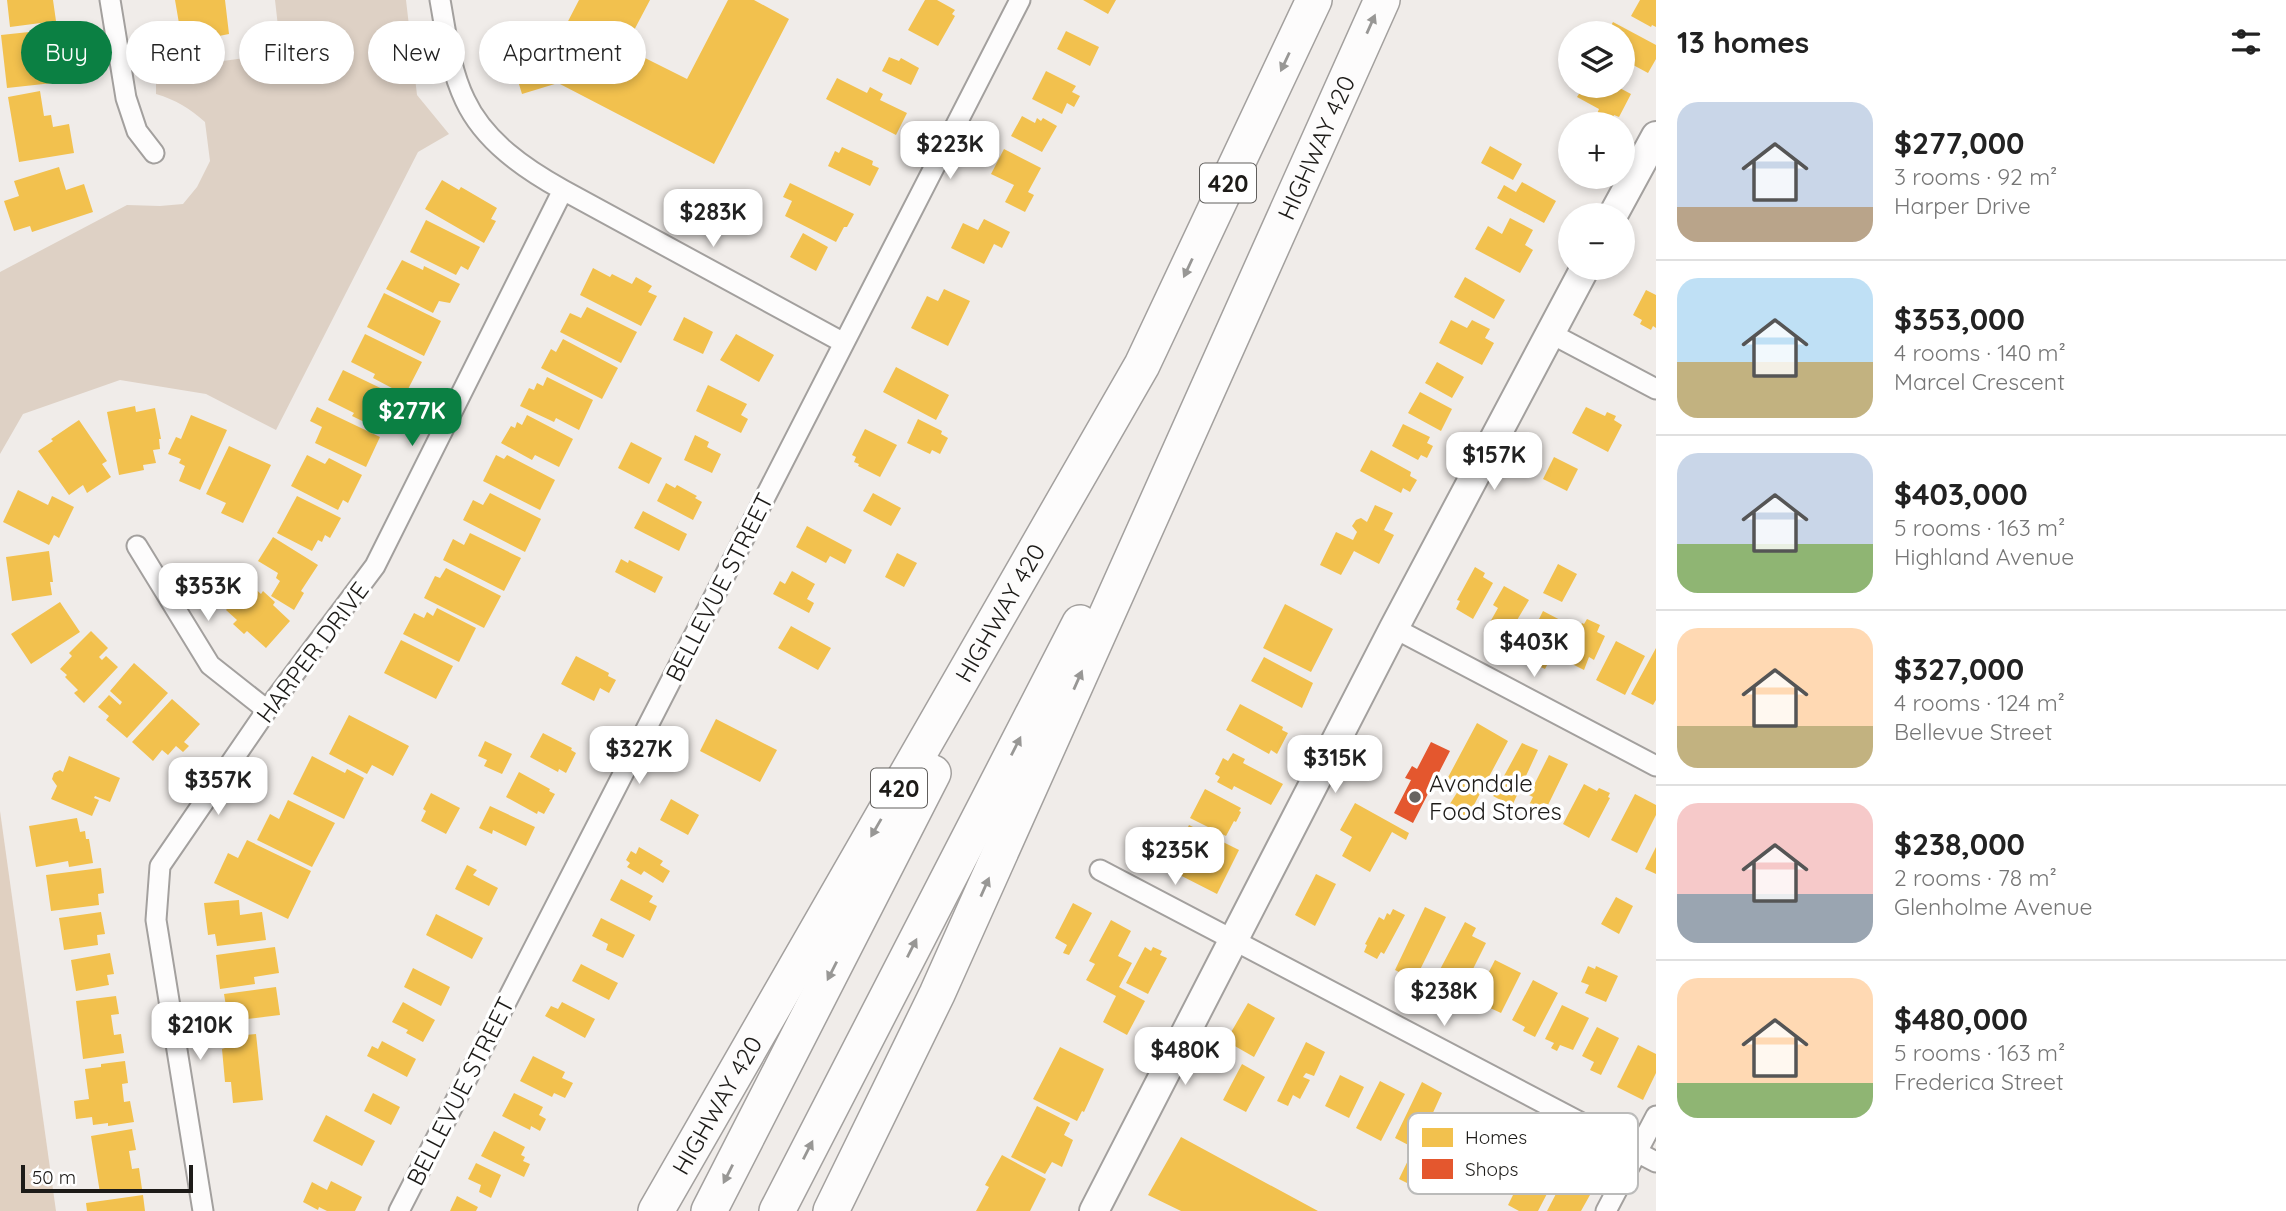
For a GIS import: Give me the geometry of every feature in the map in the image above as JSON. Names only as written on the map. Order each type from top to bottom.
[{"type":"highway","name":"HIGHWAY 420","points":[[656,1211],[1142,365],[1314,0]]},
{"type":"highway","name":"HIGHWAY 420","points":[[831,1211],[937,994],[1382,0]]},
{"type":"highway","points":[[777,1211],[1264,265]]},
{"type":"highway","points":[[709,1211],[1142,365]]},
{"type":"highway","points":[[849,1211],[937,994]]},
{"type":"street","points":[[110,0],[126,98],[138,131],[154,153]]},
{"type":"street","points":[[440,0],[452,61],[465,100],[481,126],[523,166],[844,343]]},
{"type":"street","name":"BELLEVUE STREET","points":[[399,1211],[1020,0]]},
{"type":"street","points":[[1620,203],[1656,136]]},
{"type":"street","name":"HARPER DRIVE","points":[[203,1211],[156,920],[160,866],[267,710],[375,566],[563,190]]},
{"type":"street","points":[[1094,1211],[1232,939],[1579,280]]},
{"type":"street","points":[[1550,334],[1656,389]]},
{"type":"street","points":[[137,546],[210,665],[267,710]]},
{"type":"street","points":[[1394,628],[1656,766]]},
{"type":"street","points":[[1100,870],[1563,1113]]},
{"type":"street","points":[[1638,1150],[1656,1116]]},
{"type":"street","points":[[1638,1153],[1656,1162]]},
{"type":"street","points":[[1606,1211],[1615,1194]]},
{"type":"shaded area","points":[[275,0],[406,0],[408,21],[368,21],[368,84],[416,84],[417,95],[449,134],[418,152],[276,430],[206,394],[120,380],[23,414],[0,454],[0,272],[127,205],[183,204],[197,187],[210,161],[205,122],[182,105],[156,94],[156,84],[225,84],[225,61],[239,59],[239,84],[354,84],[354,21],[277,21]]},
{"type":"shaded area","points":[[0,811],[56,1211],[0,1211]]},
{"type":"building: Homes","points":[[7,0],[53,0],[56,21],[21,21],[21,26],[10,27]]},
{"type":"building: Homes","points":[[175,0],[225,0],[229,34],[225,35],[225,21],[179,21]]},
{"type":"building: Homes","points":[[579,0],[650,0],[639,21],[568,21]]},
{"type":"building: Homes","points":[[728,0],[754,0],[789,19],[714,164],[560,84],[646,84],[646,58],[687,79]]},
{"type":"building: Homes","points":[[925,0],[937,0],[955,10],[952,14],[955,16],[938,46],[908,30]]},
{"type":"building: Homes","points":[[1083,0],[1116,0],[1108,14]]},
{"type":"building: Homes","points":[[1640,0],[1656,0],[1656,27],[1631,16]]},
{"type":"building: Homes","points":[[1066,31],[1099,47],[1090,66],[1057,49]]},
{"type":"building: Homes","points":[[21,33],[21,84],[44,84],[7,88],[1,35]]},
{"type":"building: Homes","points":[[1635,34],[1656,45],[1656,59],[1648,73],[1635,66]]},
{"type":"building: Homes","points":[[889,57],[899,61],[901,58],[919,68],[911,85],[882,71]]},
{"type":"building: Homes","points":[[1046,71],[1076,86],[1072,92],[1080,96],[1074,107],[1067,103],[1062,114],[1032,99]]},
{"type":"building: Homes","points":[[837,78],[867,93],[870,87],[883,94],[880,100],[907,113],[896,135],[826,99]]},
{"type":"building: Homes","points":[[519,84],[555,84],[522,94]]},
{"type":"building: Homes","points":[[40,91],[44,116],[51,115],[53,127],[69,124],[74,153],[19,162],[8,97]]},
{"type":"building: Homes","points":[[1579,98],[1629,98],[1622,112],[1598,112],[1599,109]]},
{"type":"building: Homes","points":[[1022,116],[1035,123],[1037,118],[1041,121],[1043,118],[1057,126],[1042,152],[1011,136]]},
{"type":"building: Homes","points":[[1490,146],[1522,164],[1513,180],[1481,163]]},
{"type":"building: Homes","points":[[842,147],[873,161],[872,165],[879,168],[870,186],[828,166],[835,151],[839,153]]},
{"type":"building: Homes","points":[[1004,149],[1041,168],[1028,192],[1034,195],[1025,212],[1005,202],[1014,185],[991,174]]},
{"type":"building: Homes","points":[[59,167],[66,190],[84,184],[93,212],[32,232],[30,226],[14,231],[4,201],[19,196],[14,181]]},
{"type":"building: Homes","points":[[442,180],[459,190],[461,187],[497,208],[491,219],[496,221],[484,243],[425,209]]},
{"type":"building: Homes","points":[[1522,182],[1556,201],[1544,223],[1497,198],[1504,185],[1516,192]]},
{"type":"building: Homes","points":[[790,183],[854,214],[836,242],[785,216],[792,201],[783,197]]},
{"type":"building: Homes","points":[[1510,218],[1533,230],[1525,245],[1533,250],[1520,273],[1475,249],[1488,226],[1502,234]]},
{"type":"building: Homes","points":[[984,219],[1010,232],[1002,248],[994,244],[984,264],[951,248],[963,223],[978,230]]},
{"type":"building: Homes","points":[[426,220],[480,247],[468,270],[461,266],[456,275],[410,252]]},
{"type":"building: Homes","points":[[803,233],[828,247],[816,271],[790,257]]},
{"type":"building: Homes","points":[[402,260],[423,270],[424,266],[460,284],[450,303],[439,301],[433,313],[386,289]]},
{"type":"building: Homes","points":[[593,268],[632,284],[636,277],[652,286],[648,292],[657,296],[641,326],[580,295]]},
{"type":"building: Homes","points":[[1465,277],[1505,300],[1494,319],[1454,297]]},
{"type":"building: Homes","points":[[944,289],[970,301],[948,346],[911,328],[927,296],[938,301]]},
{"type":"building: Homes","points":[[1646,290],[1656,295],[1656,328],[1653,326],[1651,330],[1640,324],[1642,320],[1633,315]]},
{"type":"building: Homes","points":[[384,293],[441,321],[424,356],[367,327]]},
{"type":"building: Homes","points":[[587,307],[637,332],[621,363],[560,332],[570,313],[581,318]]},
{"type":"building: Homes","points":[[684,317],[713,332],[703,354],[673,340]]},
{"type":"building: Homes","points":[[1451,320],[1467,328],[1472,320],[1490,329],[1485,338],[1494,343],[1482,365],[1439,343]]},
{"type":"building: Homes","points":[[365,334],[422,362],[405,395],[373,378],[375,374],[351,362]]},
{"type":"building: Homes","points":[[736,334],[774,355],[759,382],[720,360]]},
{"type":"building: Homes","points":[[563,339],[618,368],[602,399],[541,368],[551,349],[556,352]]},
{"type":"building: Homes","points":[[1437,362],[1464,377],[1452,398],[1425,383]]},
{"type":"building: Homes","points":[[896,367],[949,395],[936,420],[883,392]]},
{"type":"building: Homes","points":[[343,370],[397,396],[389,413],[393,415],[385,432],[352,416],[354,413],[328,400]]},
{"type":"building: Homes","points":[[547,377],[593,400],[579,430],[556,418],[554,422],[520,406],[529,388],[534,390],[537,383],[543,386]]},
{"type":"building: Homes","points":[[708,385],[747,404],[741,415],[748,419],[741,433],[696,411]]},
{"type":"building: Homes","points":[[1420,392],[1452,409],[1441,431],[1408,413]]},
{"type":"building: Homes","points":[[135,406],[136,412],[155,408],[161,439],[160,449],[153,450],[156,463],[143,465],[144,470],[119,475],[107,412]]},
{"type":"building: Homes","points":[[317,407],[380,437],[366,467],[315,443],[322,427],[310,421]]},
{"type":"building: Homes","points":[[1586,407],[1605,416],[1607,412],[1616,416],[1614,420],[1622,425],[1608,452],[1572,433]]},
{"type":"building: Homes","points":[[191,415],[227,430],[200,490],[179,481],[185,466],[179,463],[181,459],[168,454],[176,437],[181,439]]},
{"type":"building: Homes","points":[[527,415],[573,439],[559,467],[535,455],[532,460],[501,443],[511,426],[515,428],[517,422],[522,425]]},
{"type":"building: Homes","points":[[918,419],[942,431],[941,434],[948,438],[940,454],[932,450],[930,454],[907,443]]},
{"type":"building: Homes","points":[[79,420],[107,461],[102,464],[111,477],[87,493],[83,485],[69,495],[38,451]]},
{"type":"building: Homes","points":[[1403,424],[1430,437],[1427,443],[1433,446],[1427,458],[1421,455],[1418,460],[1392,446]]},
{"type":"building: Homes","points":[[865,429],[897,445],[880,477],[854,462],[856,457],[852,455]]},
{"type":"building: Homes","points":[[695,435],[709,442],[707,447],[721,454],[712,473],[684,460]]},
{"type":"building: Homes","points":[[631,442],[662,458],[649,484],[618,468]]},
{"type":"building: Homes","points":[[229,446],[271,465],[243,523],[221,513],[226,503],[206,494]]},
{"type":"building: Homes","points":[[1371,450],[1411,472],[1410,476],[1417,480],[1410,492],[1403,488],[1401,493],[1360,471]]},
{"type":"building: Homes","points":[[307,455],[325,464],[329,458],[362,475],[348,503],[343,500],[338,510],[291,486]]},
{"type":"building: Homes","points":[[496,455],[504,459],[507,455],[555,480],[540,510],[483,481]]},
{"type":"building: Homes","points":[[1554,457],[1578,469],[1567,491],[1543,479]]},
{"type":"building: Homes","points":[[666,483],[675,488],[677,485],[697,496],[695,498],[702,502],[693,520],[657,501]]},
{"type":"building: Homes","points":[[18,490],[48,505],[52,496],[74,507],[59,538],[54,535],[49,545],[3,522]]},
{"type":"building: Homes","points":[[490,493],[541,519],[525,552],[463,520],[473,500],[483,505]]},
{"type":"building: Homes","points":[[873,493],[901,508],[891,526],[863,511]]},
{"type":"building: Homes","points":[[297,496],[341,518],[330,538],[325,535],[322,542],[318,540],[312,551],[277,533]]},
{"type":"building: Homes","points":[[1375,505],[1393,513],[1384,530],[1394,535],[1379,564],[1354,551],[1341,575],[1320,565],[1336,532],[1353,540],[1357,532],[1352,526],[1361,518],[1367,522]]},
{"type":"building: Homes","points":[[643,511],[687,534],[679,551],[634,528]]},
{"type":"building: Homes","points":[[807,526],[852,550],[845,564],[830,556],[826,563],[796,547]]},
{"type":"building: Homes","points":[[470,533],[521,558],[504,591],[443,560],[453,539],[464,545]]},
{"type":"building: Homes","points":[[273,537],[318,565],[301,591],[304,593],[294,610],[271,596],[280,581],[276,578],[278,573],[258,561]]},
{"type":"building: Homes","points":[[49,551],[52,595],[12,601],[6,557]]},
{"type":"building: Homes","points":[[897,553],[917,563],[904,587],[885,577]]},
{"type":"building: Homes","points":[[621,559],[628,563],[629,560],[663,577],[655,593],[615,572]]},
{"type":"building: Homes","points":[[1558,564],[1577,574],[1562,602],[1543,593]]},
{"type":"building: Homes","points":[[1475,567],[1485,573],[1483,577],[1493,583],[1473,619],[1456,609],[1460,601],[1457,600]]},
{"type":"building: Homes","points":[[446,568],[501,596],[484,628],[424,598],[435,576],[440,578]]},
{"type":"building: Homes","points":[[792,571],[815,584],[807,599],[814,603],[809,613],[773,594],[780,581],[785,584]]},
{"type":"building: Homes","points":[[250,584],[275,602],[273,605],[290,621],[266,648],[247,631],[244,634],[233,624],[237,620],[226,610]]},
{"type":"building: Homes","points":[[1504,586],[1529,600],[1504,642],[1485,631],[1498,608],[1493,605]]},
{"type":"building: Homes","points":[[60,602],[80,632],[31,664],[11,634]]},
{"type":"building: Homes","points":[[1285,604],[1333,629],[1311,672],[1263,648]]},
{"type":"building: Homes","points":[[437,608],[476,628],[459,662],[403,634],[414,613],[424,618],[427,612],[433,616]]},
{"type":"building: Homes","points":[[1543,611],[1568,624],[1545,669],[1520,657]]},
{"type":"building: Homes","points":[[1587,619],[1600,625],[1597,632],[1605,636],[1594,660],[1589,657],[1584,670],[1564,660],[1582,623]]},
{"type":"building: Homes","points":[[791,626],[831,648],[818,670],[778,648]]},
{"type":"building: Homes","points":[[91,631],[108,648],[99,657],[102,660],[106,656],[118,667],[84,703],[74,693],[78,690],[60,669],[72,656],[69,653]]},
{"type":"building: Homes","points":[[401,640],[453,666],[436,699],[384,673]]},
{"type":"building: Homes","points":[[1616,641],[1645,656],[1625,695],[1596,680]]},
{"type":"building: Homes","points":[[1656,648],[1656,700],[1653,705],[1631,694]]},
{"type":"building: Homes","points":[[576,656],[609,673],[608,676],[616,680],[609,693],[600,688],[594,701],[561,684]]},
{"type":"building: Homes","points":[[1264,657],[1313,683],[1302,708],[1251,681]]},
{"type":"building: Homes","points":[[134,663],[168,693],[127,738],[106,720],[109,716],[98,707],[109,695],[120,705],[122,702],[110,691]]},
{"type":"building: Homes","points":[[172,699],[200,724],[184,742],[189,746],[183,752],[176,746],[168,755],[162,750],[153,761],[132,742]]},
{"type":"building: Homes","points":[[1240,704],[1283,727],[1282,730],[1288,733],[1277,754],[1271,750],[1269,754],[1226,730]]},
{"type":"building: Homes","points":[[349,715],[409,746],[393,776],[372,765],[367,774],[329,754]]},
{"type":"building: Homes","points":[[716,719],[777,750],[760,782],[700,751]]},
{"type":"building: Homes","points":[[1477,723],[1508,741],[1467,818],[1448,807],[1458,791],[1445,783]]},
{"type":"building: Homes","points":[[543,733],[572,748],[576,753],[566,773],[559,769],[558,772],[530,757]]},
{"type":"building: Homes","points":[[485,741],[512,754],[502,774],[484,766],[487,760],[478,756]]},
{"type":"building: Homes","points":[[1522,743],[1538,750],[1512,806],[1493,796]]},
{"type":"building: Homes","points":[[1233,753],[1245,759],[1243,763],[1283,784],[1271,805],[1234,786],[1232,790],[1217,782],[1220,777],[1215,774],[1223,758],[1228,761]]},
{"type":"building: Homes","points":[[1549,755],[1568,764],[1548,805],[1543,803],[1539,813],[1528,807],[1533,797],[1529,795]]},
{"type":"building: Homes","points":[[69,756],[120,778],[110,802],[95,796],[94,798],[99,800],[92,816],[51,799],[57,786],[52,779],[54,773],[60,770],[63,772]]},
{"type":"building: Homes","points":[[312,756],[345,773],[347,769],[364,778],[344,819],[293,794]]},
{"type":"building: Homes","points":[[519,772],[555,794],[544,814],[538,811],[537,814],[506,797]]},
{"type":"building: Homes","points":[[1584,784],[1597,791],[1599,788],[1610,793],[1610,798],[1589,838],[1563,824]]},
{"type":"building: Homes","points":[[1205,789],[1241,808],[1236,822],[1234,821],[1226,836],[1190,818]]},
{"type":"building: Homes","points":[[431,793],[460,808],[446,834],[421,821],[426,811],[423,809]]},
{"type":"building: Homes","points":[[1635,794],[1656,805],[1656,815],[1637,853],[1611,840]]},
{"type":"building: Homes","points":[[671,799],[699,815],[688,835],[660,820]]},
{"type":"building: Homes","points":[[288,800],[335,823],[312,867],[257,840],[270,814],[279,819]]},
{"type":"building: Homes","points":[[1355,803],[1409,833],[1406,840],[1392,832],[1370,872],[1342,856],[1352,837],[1340,830]]},
{"type":"building: Homes","points":[[490,806],[535,827],[526,846],[493,830],[492,834],[479,828]]},
{"type":"building: Homes","points":[[77,818],[80,832],[85,831],[86,839],[89,839],[93,863],[69,867],[68,861],[36,867],[29,826]]},
{"type":"building: Homes","points":[[1189,825],[1239,850],[1217,894],[1168,869]]},
{"type":"building: Homes","points":[[247,840],[311,871],[288,919],[214,883],[228,853],[238,858]]},
{"type":"building: Homes","points":[[639,847],[663,861],[660,865],[670,871],[663,883],[644,871],[641,875],[627,867],[630,863],[626,860],[631,851],[636,854]]},
{"type":"building: Homes","points":[[1656,847],[1656,874],[1645,869]]},
{"type":"building: Homes","points":[[467,865],[477,870],[473,875],[498,888],[489,906],[455,889]]},
{"type":"building: Homes","points":[[101,868],[104,893],[98,894],[99,905],[51,911],[46,875]]},
{"type":"building: Homes","points":[[1316,874],[1336,884],[1315,926],[1295,915]]},
{"type":"building: Homes","points":[[621,879],[653,896],[649,902],[657,906],[650,921],[610,900]]},
{"type":"building: Homes","points":[[1616,897],[1633,906],[1619,934],[1601,924]]},
{"type":"building: Homes","points":[[239,900],[240,915],[262,912],[266,940],[217,946],[215,934],[208,935],[204,903]]},
{"type":"building: Homes","points":[[1073,903],[1092,913],[1069,955],[1063,953],[1067,945],[1055,938]]},
{"type":"building: Homes","points":[[1425,907],[1446,917],[1415,980],[1395,970]]},
{"type":"building: Homes","points":[[1393,909],[1405,915],[1384,954],[1381,952],[1377,959],[1364,952],[1367,945],[1365,944],[1379,917],[1384,920],[1387,913],[1390,915]]},
{"type":"building: Homes","points":[[101,912],[105,934],[97,935],[98,945],[64,950],[59,918]]},
{"type":"building: Homes","points":[[436,914],[483,938],[472,959],[426,935]]},
{"type":"building: Homes","points":[[601,918],[635,935],[623,958],[606,950],[608,944],[592,936]]},
{"type":"building: Homes","points":[[1111,920],[1131,931],[1118,956],[1132,963],[1119,987],[1145,1001],[1127,1035],[1103,1022],[1116,996],[1086,980],[1095,964],[1089,961]]},
{"type":"building: Homes","points":[[1465,922],[1476,928],[1472,936],[1486,943],[1461,993],[1435,979]]},
{"type":"building: Homes","points":[[275,947],[279,973],[254,977],[255,984],[220,989],[216,955]]},
{"type":"building: Homes","points":[[1145,947],[1151,951],[1153,947],[1162,951],[1160,955],[1167,958],[1148,994],[1126,983]]},
{"type":"building: Homes","points":[[110,953],[114,974],[107,975],[109,985],[76,991],[71,960]]},
{"type":"building: Homes","points":[[1495,960],[1521,973],[1501,1013],[1488,1007],[1486,1012],[1472,1005]]},
{"type":"building: Homes","points":[[581,964],[618,983],[609,1000],[572,981]]},
{"type":"building: Homes","points":[[1588,966],[1595,969],[1596,966],[1618,976],[1606,1002],[1585,993],[1589,985],[1581,982]]},
{"type":"building: Homes","points":[[413,968],[450,987],[441,1006],[404,987]]},
{"type":"building: Homes","points":[[1533,980],[1558,993],[1535,1037],[1523,1031],[1525,1027],[1512,1020]]},
{"type":"building: Homes","points":[[276,987],[280,1015],[247,1019],[248,1027],[224,1030],[220,1007],[226,1006],[224,994]]},
{"type":"building: Homes","points":[[116,996],[119,1014],[111,1015],[114,1035],[121,1034],[124,1053],[83,1059],[76,1001]]},
{"type":"building: Homes","points":[[403,1002],[435,1020],[423,1042],[392,1022]]},
{"type":"building: Homes","points":[[562,1002],[595,1019],[585,1038],[545,1016],[551,1006],[558,1009]]},
{"type":"building: Homes","points":[[1248,1003],[1275,1018],[1254,1057],[1226,1041]]},
{"type":"building: Homes","points":[[1562,1005],[1589,1018],[1573,1050],[1560,1045],[1557,1051],[1551,1048],[1554,1043],[1545,1039]]},
{"type":"building: Homes","points":[[1597,1027],[1619,1038],[1601,1075],[1590,1070],[1594,1062],[1582,1056]]},
{"type":"building: Homes","points":[[256,1034],[263,1100],[233,1103],[231,1082],[225,1082],[222,1049],[225,1048],[224,1037]]},
{"type":"building: Homes","points":[[382,1041],[416,1059],[407,1077],[367,1056],[372,1046],[378,1049]]},
{"type":"building: Homes","points":[[1306,1042],[1325,1052],[1314,1076],[1306,1073],[1303,1077],[1310,1080],[1300,1099],[1293,1095],[1288,1106],[1277,1101]]},
{"type":"building: Homes","points":[[1638,1045],[1656,1054],[1656,1073],[1643,1100],[1617,1087]]},
{"type":"building: Homes","points":[[1060,1047],[1104,1069],[1077,1121],[1033,1099]]},
{"type":"building: Homes","points":[[533,1056],[565,1072],[562,1078],[573,1083],[565,1098],[554,1093],[552,1097],[520,1081]]},
{"type":"building: Homes","points":[[125,1061],[128,1083],[122,1084],[124,1102],[130,1101],[134,1122],[108,1126],[108,1123],[93,1125],[92,1117],[76,1119],[74,1101],[89,1099],[85,1069]]},
{"type":"building: Homes","points":[[1242,1064],[1265,1077],[1246,1112],[1223,1100]]},
{"type":"building: Homes","points":[[1340,1075],[1364,1087],[1349,1118],[1325,1106]]},
{"type":"building: Homes","points":[[1380,1081],[1405,1094],[1381,1141],[1356,1128]]},
{"type":"building: Homes","points":[[1422,1082],[1442,1093],[1433,1113],[1408,1113],[1408,1145],[1395,1138]]},
{"type":"building: Homes","points":[[373,1093],[400,1107],[391,1125],[364,1111]]},
{"type":"building: Homes","points":[[514,1093],[543,1107],[539,1115],[546,1119],[540,1131],[531,1126],[530,1130],[502,1116]]},
{"type":"building: Homes","points":[[1037,1106],[1070,1123],[1064,1135],[1073,1140],[1062,1167],[1052,1162],[1045,1174],[1011,1157]]},
{"type":"building: Homes","points":[[326,1115],[375,1141],[362,1166],[313,1141]]},
{"type":"building: Homes","points":[[132,1129],[136,1150],[129,1151],[132,1169],[139,1168],[142,1189],[100,1193],[91,1136]]},
{"type":"building: Homes","points":[[494,1131],[525,1147],[521,1155],[525,1157],[523,1161],[530,1164],[524,1177],[481,1156]]},
{"type":"building: Homes","points":[[1181,1137],[1318,1211],[1181,1211],[1148,1195]]},
{"type":"building: Homes","points":[[1002,1155],[1046,1179],[1030,1211],[976,1211],[989,1187],[985,1185]]},
{"type":"building: Homes","points":[[1408,1160],[1408,1184],[1399,1179]]},
{"type":"building: Homes","points":[[476,1163],[501,1175],[491,1198],[479,1192],[481,1185],[468,1179]]},
{"type":"building: Homes","points":[[331,1181],[362,1197],[355,1211],[327,1211],[319,1207],[318,1210],[303,1202],[312,1182],[327,1190]]},
{"type":"building: Homes","points":[[1514,1194],[1547,1194],[1538,1211],[1519,1211],[1508,1205]]},
{"type":"building: Homes","points":[[1556,1194],[1591,1194],[1581,1211],[1547,1211]]},
{"type":"building: Homes","points":[[143,1195],[145,1211],[87,1211],[86,1203]]},
{"type":"building: Homes","points":[[457,1196],[478,1207],[476,1211],[450,1211]]},
{"type":"building: Shops","name":"Avondale Food Stores","points":[[1431,742],[1450,751],[1413,823],[1394,813],[1411,780],[1405,778],[1412,766],[1417,769]]},
{"type":"place","name":"Avondale Food Stores","points":[[1415,797]]}]
